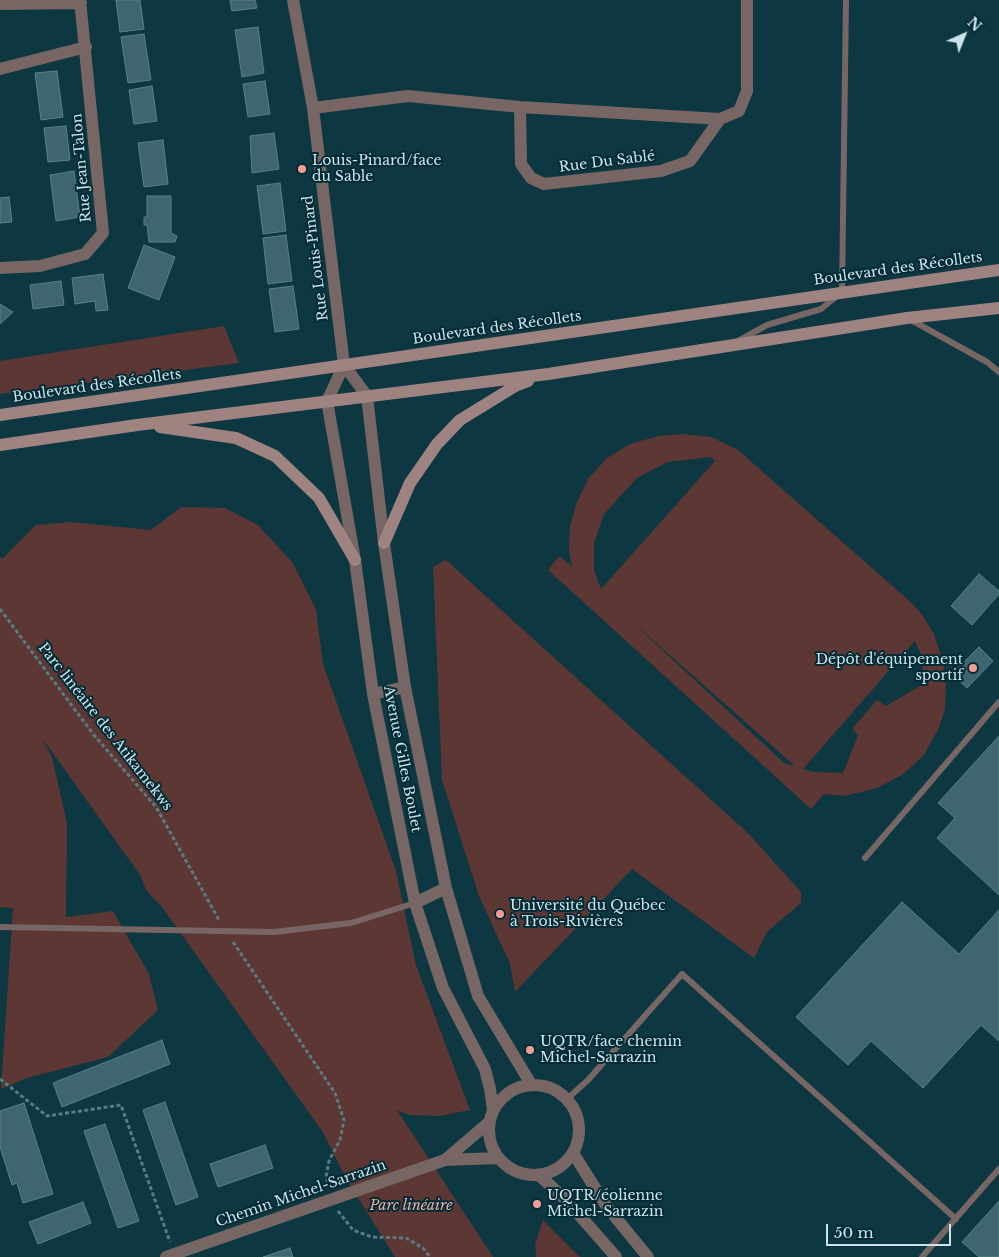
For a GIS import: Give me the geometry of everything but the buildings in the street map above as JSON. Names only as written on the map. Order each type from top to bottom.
[{"type":"main road","name":"Boulevard des Récollets","points":[[0,415],[999,270]]},
{"type":"main road","points":[[0,444],[548,374],[907,318],[999,308]]},
{"type":"main road","points":[[384,543],[410,483],[437,444],[460,420],[516,385],[548,374]]},
{"type":"main road","points":[[137,425],[236,438],[275,456],[319,498],[355,560]]},
{"type":"street","name":"Rue Louis-Pinard","points":[[293,0],[313,108],[344,365],[367,396]]},
{"type":"street","points":[[313,108],[408,96],[520,107],[720,119],[739,111],[747,91],[747,0]]},
{"type":"street","name":"Rue Jean-Talon","points":[[0,4],[81,1],[103,233],[85,254],[40,266],[0,268]]},
{"type":"street","points":[[0,69],[86,47]]},
{"type":"street","name":"Rue Du Sablé","points":[[520,107],[521,164],[531,178],[544,184],[661,171],[690,161],[720,119]]},
{"type":"street","points":[[328,401],[344,365]]},
{"type":"street","name":"Avenue Gilles Boulet","points":[[367,396],[384,543],[405,687],[446,888],[478,996],[531,1084]]},
{"type":"street","name":"Avenue Gilles Boulet","points":[[328,401],[355,560],[373,694],[415,903],[443,988],[485,1069],[493,1110]]},
{"type":"street","points":[[373,694],[405,687]]},
{"type":"street","points":[[415,903],[446,888]]},
{"type":"street","points":[[531,1084],[557,1091],[567,1099],[575,1112],[579,1126],[578,1140],[573,1153],[564,1164],[552,1171],[539,1175],[525,1175],[512,1170],[498,1158],[488,1137],[488,1123],[493,1110],[508,1092],[531,1084]]},
{"type":"street","name":"Chemin Michel-Sarrazin","points":[[445,1160],[488,1123]]},
{"type":"street","points":[[573,1153],[607,1207],[648,1257]]},
{"type":"street","name":"Chemin Michel-Sarrazin","points":[[170,1256],[445,1160],[498,1158]]},
{"type":"street","points":[[539,1175],[567,1201],[616,1257]]},
{"type":"lane","points":[[728,346],[767,325],[820,309],[842,292],[846,0]]},
{"type":"lane","points":[[907,318],[987,362],[999,372]]},
{"type":"lane","points":[[865,858],[999,702]]},
{"type":"lane","points":[[0,927],[274,932],[351,922],[415,903]]},
{"type":"lane","points":[[567,1099],[588,1080],[682,974],[956,1219]]},
{"type":"lane","points":[[922,1257],[999,1169]]},
{"type":"path","name":"Parc linéaire des Atikamekws","points":[[0,609],[94,734],[156,807],[216,915]]},
{"type":"path","points":[[235,944],[335,1094],[344,1120],[340,1140],[328,1161],[326,1177]]},
{"type":"path","points":[[0,1078],[47,1116],[121,1105],[170,1256]]},
{"type":"path","points":[[339,1212],[353,1230],[372,1237],[406,1238],[423,1248],[430,1257]]},
{"type":"green space","points":[[224,326],[239,363],[0,394],[0,361]]},
{"type":"green space","points":[[684,434],[711,437],[738,450],[914,605],[923,616],[934,634],[942,659],[946,680],[945,709],[938,730],[924,755],[902,775],[877,788],[845,796],[824,794],[811,809],[548,570],[559,556],[572,566],[569,549],[570,526],[577,502],[588,479],[607,458],[630,444],[658,436]],"holes":[[[711,457],[715,461],[601,589],[594,570],[594,543],[604,514],[637,478],[668,462]],[[629,619],[795,766],[784,763]],[[915,641],[923,659],[923,684],[886,706],[877,700],[852,729],[858,735],[843,773],[814,772],[803,769]]]},
{"type":"green space","name":"Parc linéaire","points":[[181,507],[225,508],[258,525],[293,563],[316,609],[323,664],[396,871],[416,965],[470,1110],[440,1116],[409,1115],[397,1110],[493,1257],[395,1257],[348,1182],[322,1131],[162,907],[146,890],[140,875],[42,738],[52,757],[67,823],[66,917],[113,911],[149,974],[158,1010],[108,1057],[27,1078],[1,1089],[13,908],[0,907],[0,557],[2,559],[36,525],[70,522],[151,530]]},
{"type":"green space","points":[[446,560],[749,834],[801,892],[801,903],[767,932],[754,958],[632,869],[515,992],[510,964],[479,896],[442,780],[433,567]]},
{"type":"green space","points":[[543,1220],[580,1257],[536,1257],[535,1244]]},
{"type":"place","name":"Louis-Pinard/face du Sable","points":[[302,169]]},
{"type":"place","name":"Dépôt d'équipement sportif","points":[[973,668]]},
{"type":"place","name":"Université du Québec à Trois-Rivières","points":[[500,914]]},
{"type":"place","name":"UQTR/face chemin Michel-Sarrazin","points":[[530,1050]]},
{"type":"place","name":"UQTR/éolienne Michel-Sarrazin","points":[[537,1204]]}]
